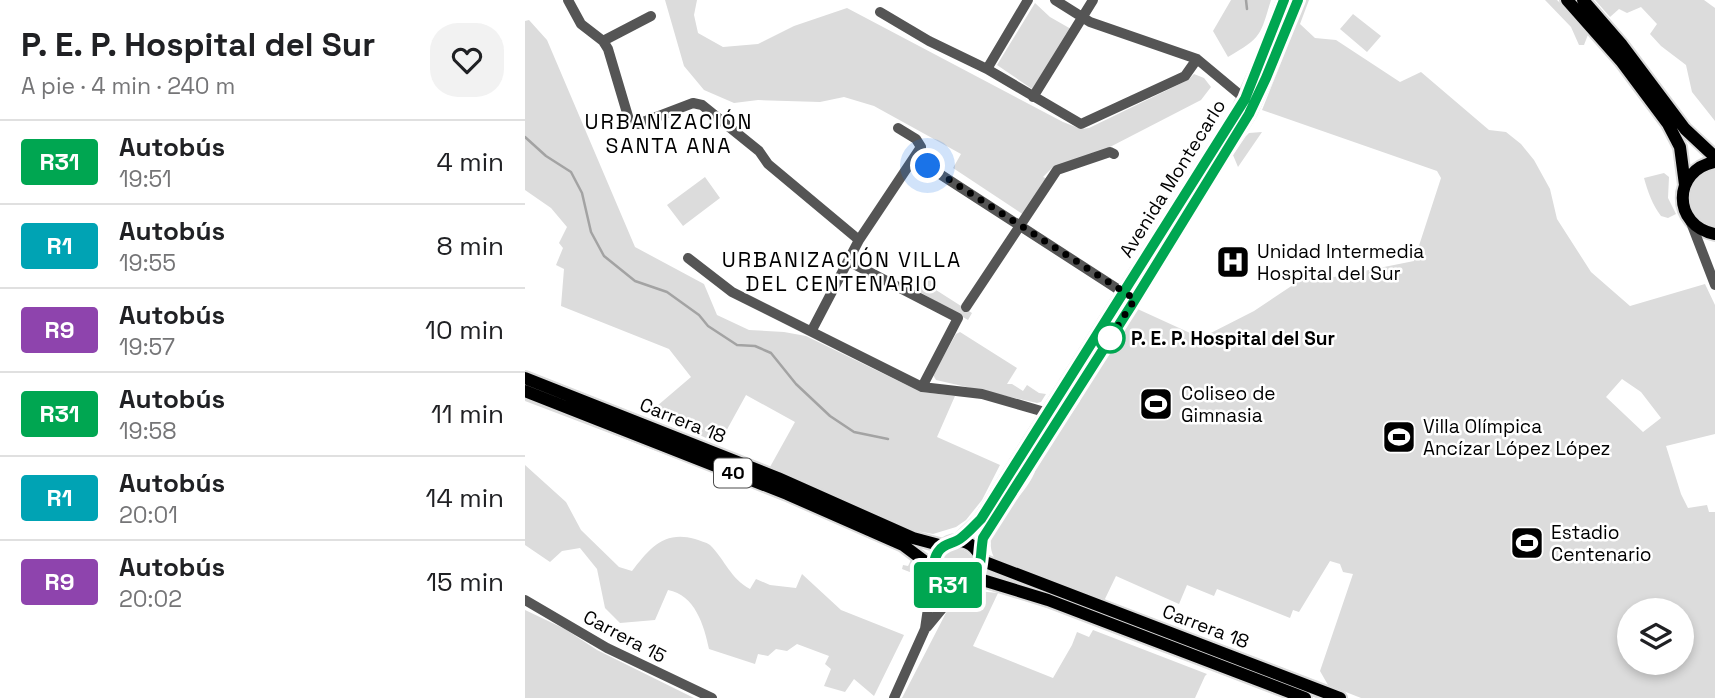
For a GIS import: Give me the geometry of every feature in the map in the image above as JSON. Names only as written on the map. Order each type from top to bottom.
[{"type":"main road","name":"Avenida Montecarlo","points":[[958,541],[981,519],[1245,99],[1284,0]]},
{"type":"main road","name":"Avenida Montecarlo","points":[[980,558],[983,538],[1249,114],[1297,0]]},
{"type":"main road","points":[[1567,0],[1621,61],[1668,124],[1680,147],[1685,185],[1683,204],[1690,220],[1699,229],[1715,234]]},
{"type":"main road","points":[[1583,0],[1695,141],[1715,160],[1694,172],[1685,185]]},
{"type":"main road","points":[[1661,97],[1696,134],[1715,144]]},
{"type":"main road","name":"Carrera 18","points":[[525,378],[778,478],[913,538],[943,546]]},
{"type":"main road","name":"Carrera 18","points":[[525,391],[787,494],[903,545],[935,571]]},
{"type":"main road","points":[[935,571],[938,552],[943,546],[958,541],[971,545],[980,558],[976,578],[968,585],[960,587]]},
{"type":"main road","name":"Carrera 18","points":[[980,558],[1340,698]]},
{"type":"main road","name":"40","points":[[935,571],[946,584],[960,587]]},
{"type":"main road","name":"Carrera 18","points":[[976,578],[1048,600],[1305,698]]},
{"type":"street","points":[[568,0],[581,24],[603,41],[608,49],[630,123],[638,124],[693,103],[702,105],[759,151],[768,164],[859,240]]},
{"type":"street","points":[[986,69],[1028,0]]},
{"type":"street","points":[[1055,0],[1082,18],[1197,60],[1245,99]]},
{"type":"street","points":[[1033,97],[1093,0]]},
{"type":"street","points":[[880,12],[929,41],[986,69],[1074,122],[1087,124],[1185,76],[1197,60]]},
{"type":"street","points":[[603,41],[651,16]]},
{"type":"street","points":[[812,331],[859,240],[915,158],[921,144],[898,128]]},
{"type":"street","points":[[966,307],[1057,170],[1110,152],[1114,154]]},
{"type":"street","points":[[915,158],[1135,299]]},
{"type":"street","points":[[1690,220],[1715,285]]},
{"type":"street","points":[[688,258],[733,292],[922,387],[982,394],[1048,412]]},
{"type":"street","points":[[848,261],[958,318],[922,387]]},
{"type":"street","points":[[925,629],[935,571]]},
{"type":"street","points":[[894,698],[925,629],[960,587]]},
{"type":"street","name":"Carrera 15","points":[[525,600],[607,648],[712,698]]},
{"type":"shaded area","points":[[665,0],[697,0],[694,15],[698,33],[723,47],[758,44],[794,26],[847,8],[1081,129],[1089,128],[1188,80],[1194,74],[1204,78],[1211,87],[1201,100],[1108,148],[1053,167],[1043,177],[1048,179],[1024,215],[953,168],[961,154],[874,106],[844,97],[820,102],[758,100],[734,103],[704,90],[684,66]]},
{"type":"shaded area","points":[[1231,0],[1271,0],[1254,40],[1228,57],[1213,31]]},
{"type":"shaded area","name":"Villa Olímpica Ancízar López López","points":[[1306,0],[1309,0],[1300,24],[1315,38],[1336,40],[1400,82],[1421,72],[1489,130],[1506,132],[1521,144],[1534,160],[1550,189],[1557,219],[1591,272],[1630,306],[1705,284],[1715,305],[1715,434],[1666,446],[1688,508],[1707,505],[1709,512],[1715,512],[1715,698],[1361,698],[1328,685],[1320,671],[1353,574],[1343,572],[1340,564],[1330,561],[1299,612],[1293,610],[1290,618],[1217,589],[1214,596],[1187,585],[1179,604],[1116,576],[1103,603],[998,563],[991,550],[997,526],[1033,477],[1037,464],[1080,401],[1075,395],[1131,306],[1201,338],[1254,311],[1308,275],[1334,277],[1414,261],[1441,178],[1437,171],[1262,110]],"holes":[[[1622,379],[1641,392],[1661,418],[1643,432],[1606,397]]]},
{"type":"shaded area","points":[[1545,0],[1557,0],[1589,32],[1584,45],[1579,45],[1571,27]]},
{"type":"shaded area","points":[[1595,0],[1704,0],[1715,8],[1715,121],[1692,92],[1686,65],[1650,34],[1657,24],[1641,7],[1627,13],[1619,9],[1610,17]]},
{"type":"shaded area","points":[[1035,3],[1050,17],[1071,29],[1035,91],[997,65]]},
{"type":"shaded area","points":[[1353,14],[1381,36],[1367,52],[1340,29]]},
{"type":"shaded area","points":[[529,20],[547,40],[635,247],[704,284],[717,315],[749,330],[806,336],[921,392],[955,396],[937,437],[1000,465],[982,500],[966,520],[956,527],[933,534],[906,529],[770,467],[795,422],[746,395],[719,444],[650,412],[691,377],[669,349],[561,306],[564,269],[556,265],[563,248],[559,243],[567,227],[551,208],[525,190],[525,21]]},
{"type":"shaded area","points":[[1262,132],[1238,167],[1233,155],[1246,136],[1249,133]]},
{"type":"shaded area","points":[[1715,168],[1715,229],[1695,217],[1689,199],[1696,180]]},
{"type":"shaded area","points":[[1664,173],[1669,177],[1668,198],[1676,214],[1668,218],[1661,216],[1655,207],[1644,178]]},
{"type":"shaded area","points":[[705,177],[720,198],[683,226],[667,205]]},
{"type":"shaded area","points":[[924,277],[938,285],[936,290],[972,313],[968,320],[913,288]]},
{"type":"shaded area","points":[[960,332],[1017,368],[1007,384],[1023,391],[1027,385],[1046,394],[1041,402],[936,380],[933,375],[956,334]]},
{"type":"shaded area","points":[[525,395],[697,464],[696,466],[525,401]]},
{"type":"shaded area","points":[[525,465],[566,502],[581,530],[619,567],[632,571],[651,549],[666,539],[695,539],[710,545],[733,575],[750,589],[756,579],[770,585],[796,588],[802,574],[841,610],[904,635],[874,696],[854,679],[845,692],[824,686],[831,669],[825,664],[829,656],[797,644],[787,651],[776,649],[768,656],[758,654],[755,664],[709,649],[697,612],[685,598],[668,590],[655,620],[620,623],[605,608],[597,569],[580,548],[562,551],[550,562],[525,545]]},
{"type":"shaded area","points":[[958,549],[969,553],[973,564],[969,575],[958,579],[947,575],[943,564],[947,553]]},
{"type":"shaded area","points":[[911,560],[921,568],[925,576],[926,598],[920,595],[923,587],[917,585],[920,576],[902,569],[903,565],[908,566]]},
{"type":"shaded area","points":[[986,568],[1325,698],[1316,698],[992,576],[983,575]]},
{"type":"shaded area","points":[[977,591],[998,593],[973,646],[1053,678],[1077,632],[1089,637],[1093,630],[1207,674],[1195,698],[902,698],[949,607],[961,595]]},
{"type":"shaded area","points":[[525,610],[565,629],[597,650],[694,698],[525,698]]},
{"type":"waterway","points":[[1246,0],[1247,9]]},
{"type":"waterway","points":[[525,137],[546,156],[571,172],[582,193],[591,232],[604,256],[635,281],[667,292],[699,315],[708,326],[737,345],[755,346],[771,353],[796,384],[830,416],[854,432],[888,439]]},
{"type":"bus line","name":"R31","points":[[1284,0],[1245,99],[981,519],[958,541],[950,542],[938,552],[935,569],[946,584],[960,587],[968,585],[976,578],[983,538],[1249,114],[1298,0]]},
{"type":"place","name":"Unidad Intermedia Hospital del Sur","points":[[1233,262]]},
{"type":"place","name":"P. E. P. Hospital del Sur","points":[[1110,338]]},
{"type":"place","name":"Coliseo de Gimnasia","points":[[1156,404]]},
{"type":"place","name":"Villa Olímpica Ancízar López López","points":[[1399,437]]},
{"type":"place","name":"Estadio Centenario","points":[[1527,543]]},
{"type":"district","name":"URBANIZACIÓN SANTA ANA","points":[[669,134]]},
{"type":"district","name":"URBANIZACIÓN VILLA DEL CENTENARIO","points":[[842,272]]},
{"type":"route","points":[[928,166],[1135,299],[1110,338]]}]
